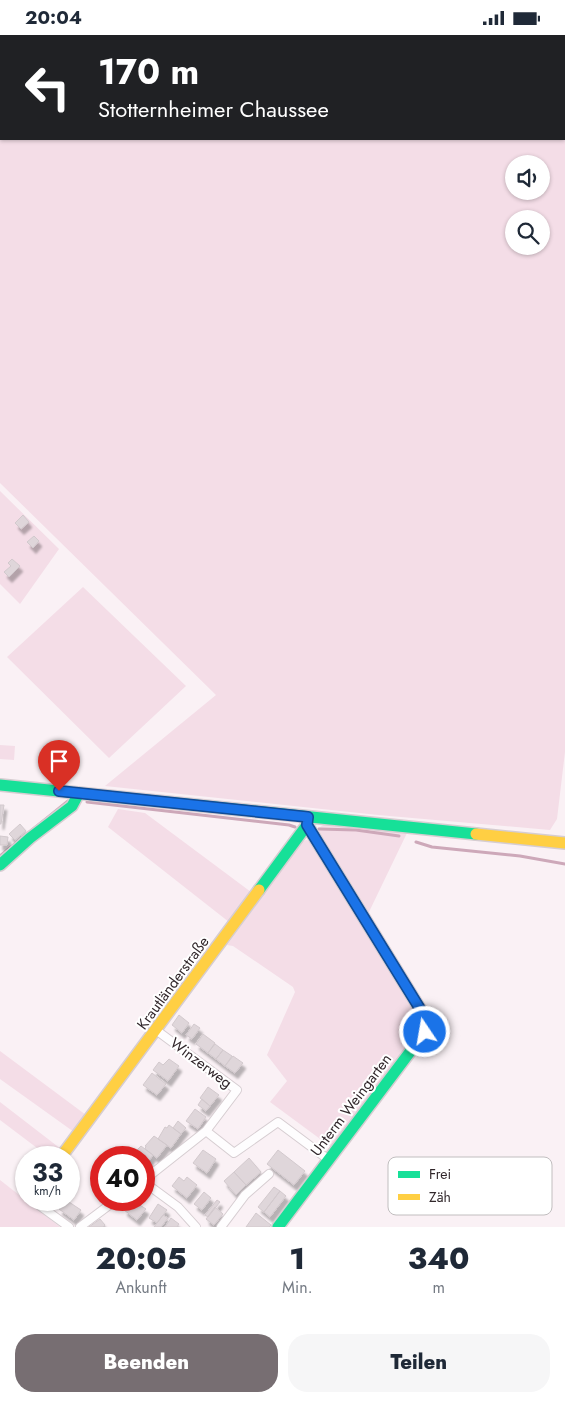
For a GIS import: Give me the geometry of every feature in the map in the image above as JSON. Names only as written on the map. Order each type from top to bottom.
[{"type":"street","points":[[0,785],[308,821],[338,820],[565,843]]},
{"type":"street","points":[[0,865],[30,838],[72,806],[79,793]]},
{"type":"street","name":"Krautländerstraße","points":[[69,1146],[308,821]]},
{"type":"street","name":"Unterm Weingarten","points":[[278,1227],[425,1032],[426,1024],[425,1017],[308,821]]},
{"type":"street","name":"Winzerweg","points":[[155,1172],[206,1131],[237,1090],[156,1030]]},
{"type":"street","points":[[206,1131],[234,1153],[278,1122],[329,1159]]},
{"type":"street","points":[[221,1227],[246,1195],[270,1174]]},
{"type":"street","points":[[155,1189],[178,1207],[196,1227]]},
{"type":"street","points":[[47,1211],[68,1227]]},
{"type":"street","points":[[80,1227],[101,1211]]},
{"type":"shaded area","points":[[0,140],[565,140],[565,752],[557,819],[550,830],[378,815],[105,786],[216,695],[0,483]]},
{"type":"shaded area","points":[[0,491],[59,549],[20,604],[0,584]]},
{"type":"shaded area","points":[[83,587],[186,686],[109,758],[7,657]]},
{"type":"shaded area","points":[[0,745],[15,746],[14,760],[0,759]]},
{"type":"shaded area","points":[[118,809],[145,813],[251,892],[229,922],[108,827]]},
{"type":"shaded area","points":[[325,824],[407,833],[368,914],[317,829]]},
{"type":"shaded area","points":[[306,840],[311,841],[420,1025],[417,1035],[331,1147],[270,1102],[287,1081],[267,1055],[295,992],[293,987],[233,946],[227,945],[302,842]]},
{"type":"shaded area","points":[[0,1051],[86,1115],[74,1132],[0,1079]]},
{"type":"shaded area","points":[[0,1102],[57,1146],[34,1146],[0,1120]]},
{"type":"shaded area","points":[[0,1180],[15,1192],[15,1211],[40,1211],[60,1227],[0,1227]]},
{"type":"building","points":[[23,515],[29,522],[21,529],[15,523]]},
{"type":"building","points":[[34,536],[39,541],[33,548],[27,542]]},
{"type":"building","points":[[12,559],[20,566],[9,577],[4,572],[11,566],[8,563]]},
{"type":"building","points":[[0,805],[4,805],[1,824],[0,824]]},
{"type":"building","points":[[20,824],[26,831],[15,840],[9,834]]},
{"type":"building","points":[[0,836],[8,837],[7,845],[0,845]]},
{"type":"building","points":[[179,1015],[189,1023],[182,1033],[172,1025]]},
{"type":"building","points":[[194,1024],[200,1028],[192,1039],[186,1035]]},
{"type":"building","points":[[203,1034],[215,1043],[208,1053],[196,1044]]},
{"type":"building","points":[[215,1044],[223,1050],[216,1059],[208,1053]]},
{"type":"building","points":[[223,1050],[232,1056],[225,1066],[216,1059]]},
{"type":"building","points":[[233,1056],[243,1063],[235,1073],[225,1066]]},
{"type":"building","points":[[169,1059],[179,1066],[168,1081],[153,1070],[159,1062],[163,1065]]},
{"type":"building","points":[[152,1073],[166,1084],[157,1095],[143,1085]]},
{"type":"building","points":[[208,1087],[219,1095],[210,1106],[200,1098]]},
{"type":"building","points":[[202,1099],[210,1106],[206,1111],[198,1105]]},
{"type":"building","points":[[195,1109],[206,1117],[198,1129],[186,1121]]},
{"type":"building","points":[[178,1121],[186,1128],[181,1134],[173,1128]]},
{"type":"building","points":[[169,1125],[181,1134],[171,1148],[158,1139],[165,1127],[167,1128]]},
{"type":"building","points":[[154,1136],[167,1145],[157,1158],[155,1156],[155,1146],[145,1146]]},
{"type":"building","points":[[203,1150],[216,1159],[207,1173],[193,1163]]},
{"type":"building","points":[[278,1150],[305,1171],[294,1185],[267,1164]]},
{"type":"building","points":[[249,1158],[261,1172],[246,1185],[234,1172]]},
{"type":"building","points":[[234,1172],[246,1185],[236,1195],[224,1181]]},
{"type":"building","points":[[179,1177],[184,1181],[187,1177],[197,1185],[187,1198],[172,1186]]},
{"type":"building","points":[[274,1187],[280,1191],[264,1212],[258,1207]]},
{"type":"building","points":[[280,1191],[286,1196],[270,1217],[264,1212]]},
{"type":"building","points":[[204,1192],[211,1198],[202,1210],[194,1204]]},
{"type":"building","points":[[217,1200],[220,1202],[208,1217],[205,1215]]},
{"type":"building","points":[[158,1204],[167,1210],[157,1223],[149,1218]]},
{"type":"building","points":[[215,1207],[223,1214],[214,1225],[206,1219]]},
{"type":"building","points":[[81,1210],[74,1220],[62,1211]]},
{"type":"building","points":[[125,1211],[144,1211],[137,1220]]},
{"type":"building","points":[[256,1213],[271,1225],[269,1227],[246,1227]]},
{"type":"building","points":[[163,1215],[168,1218],[161,1227],[154,1227]]},
{"type":"building","points":[[171,1218],[179,1224],[177,1227],[165,1227]]},
{"type":"building","points":[[100,1219],[105,1225],[103,1227],[89,1227]]},
{"type":"waterway","points":[[0,856],[68,801]]},
{"type":"waterway","points":[[87,802],[295,827]]},
{"type":"waterway","points":[[319,829],[356,830],[399,836]]},
{"type":"waterway","points":[[416,842],[432,847],[520,856],[565,864]]},
{"type":"traffic: fast","points":[[0,785],[476,834]]},
{"type":"traffic: fast","points":[[0,865],[30,838],[72,806],[79,793]]},
{"type":"traffic: fast","points":[[278,1227],[425,1032],[425,1017],[307,825],[308,817]]},
{"type":"traffic: fast","points":[[259,890],[307,825]]},
{"type":"traffic: slow","points":[[476,834],[565,843]]},
{"type":"traffic: slow","points":[[69,1146],[259,890]]},
{"type":"route","points":[[59,791],[308,817],[307,825],[425,1017],[425,1032]]}]
